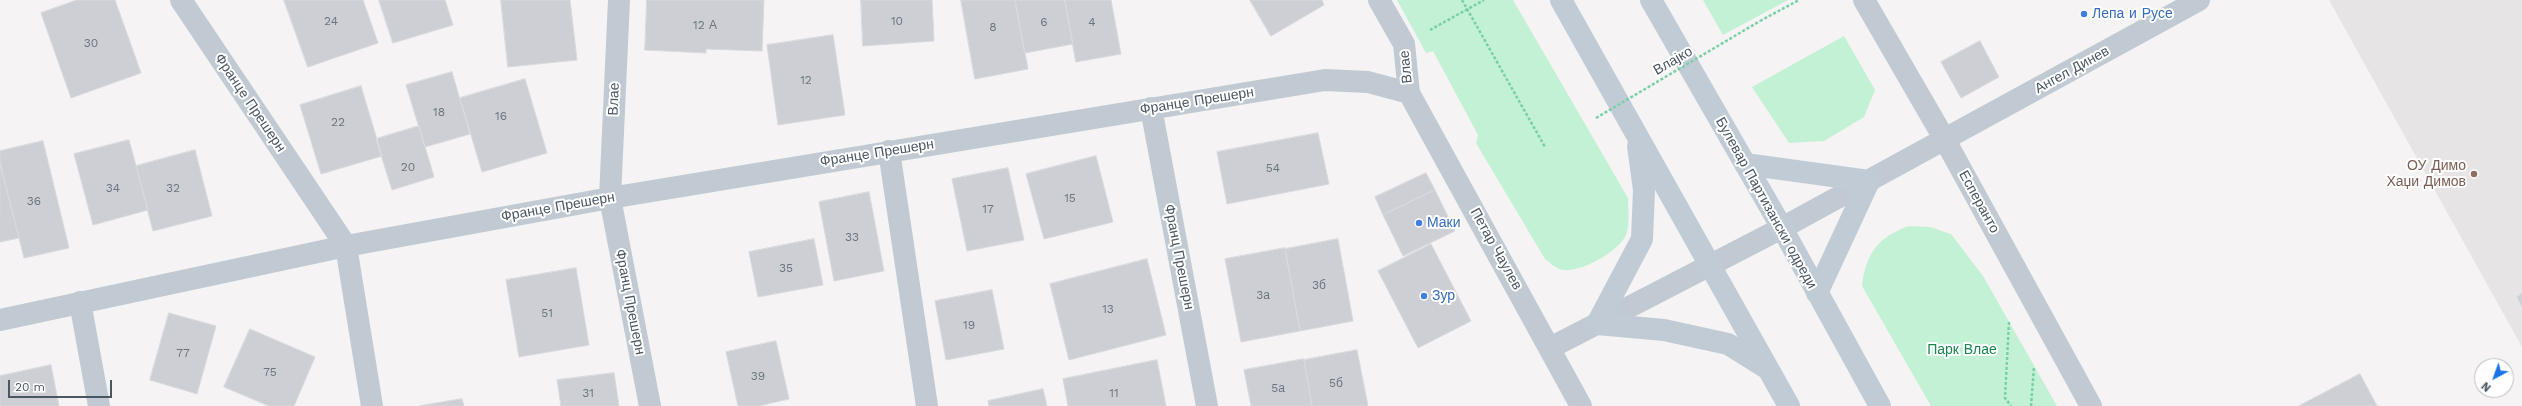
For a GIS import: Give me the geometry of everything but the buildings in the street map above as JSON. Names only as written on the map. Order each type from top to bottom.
[{"type":"street","name":"Францe Прешерн","points":[[181,0],[346,246],[372,406]]},
{"type":"street","name":"Влае","points":[[610,198],[619,0]]},
{"type":"street","name":"Влае","points":[[1379,0],[1404,44],[1409,93]]},
{"type":"street","points":[[1561,0],[1789,406]]},
{"type":"street","name":"Булевар Партизански одреди","points":[[1651,0],[1782,228],[1880,406]]},
{"type":"street","name":"Есперанто","points":[[1864,0],[1945,140],[2091,406]]},
{"type":"street","name":"Ангел Динев","points":[[1550,348],[1782,228],[2199,0]]},
{"type":"street","name":"Францe Прешерн","points":[[0,320],[346,246],[610,198],[1151,108],[1325,80],[1368,82],[1409,93]]},
{"type":"street","name":"Петар Чаулев","points":[[1409,93],[1581,406]]},
{"type":"street","name":"Франц Прешерн","points":[[1151,108],[1207,406]]},
{"type":"street","points":[[1636,135],[1644,190],[1642,239],[1597,324],[1664,330],[1728,344],[1770,370]]},
{"type":"street","points":[[889,151],[927,406]]},
{"type":"street","points":[[1745,164],[1869,181],[1817,293]]},
{"type":"street","name":"Франц Прешерн","points":[[610,198],[650,406]]},
{"type":"street","points":[[80,302],[99,406]]},
{"type":"path","points":[[1462,0],[1545,147]]},
{"type":"path","points":[[1404,44],[1484,0]]},
{"type":"path","name":"Влајко","points":[[1596,118],[1760,21],[1799,0]]},
{"type":"path","points":[[2010,322],[2005,398],[2011,406]]},
{"type":"path","points":[[2031,406],[2034,368]]},
{"type":"shaded area","name":"ОУ Димо Хаџи Димов","points":[[2329,0],[2522,0],[2522,347]]},
{"type":"green space","points":[[1397,0],[1513,0],[1628,198],[1628,221],[1626,235],[1622,241],[1608,254],[1599,260],[1571,270],[1563,270],[1554,266],[1545,259],[1476,143],[1478,135],[1433,51],[1426,53]]},
{"type":"green space","points":[[1703,0],[1788,0],[1723,35]]},
{"type":"green space","points":[[1844,36],[1875,90],[1864,117],[1824,141],[1789,143],[1752,87]]},
{"type":"green space","name":"Парк Влае","points":[[1909,226],[1930,227],[1951,234],[1983,276],[2057,406],[1931,406],[1862,286],[1870,255],[1875,248],[1889,235]]},
{"type":"place","name":"Лепа и Русе","points":[[2084,14]]},
{"type":"place","name":"ОУ Димо Хаџи Димов","points":[[2474,174]]},
{"type":"place","name":"Маки","points":[[1419,223]]},
{"type":"place","name":"Зур","points":[[1424,296]]}]
